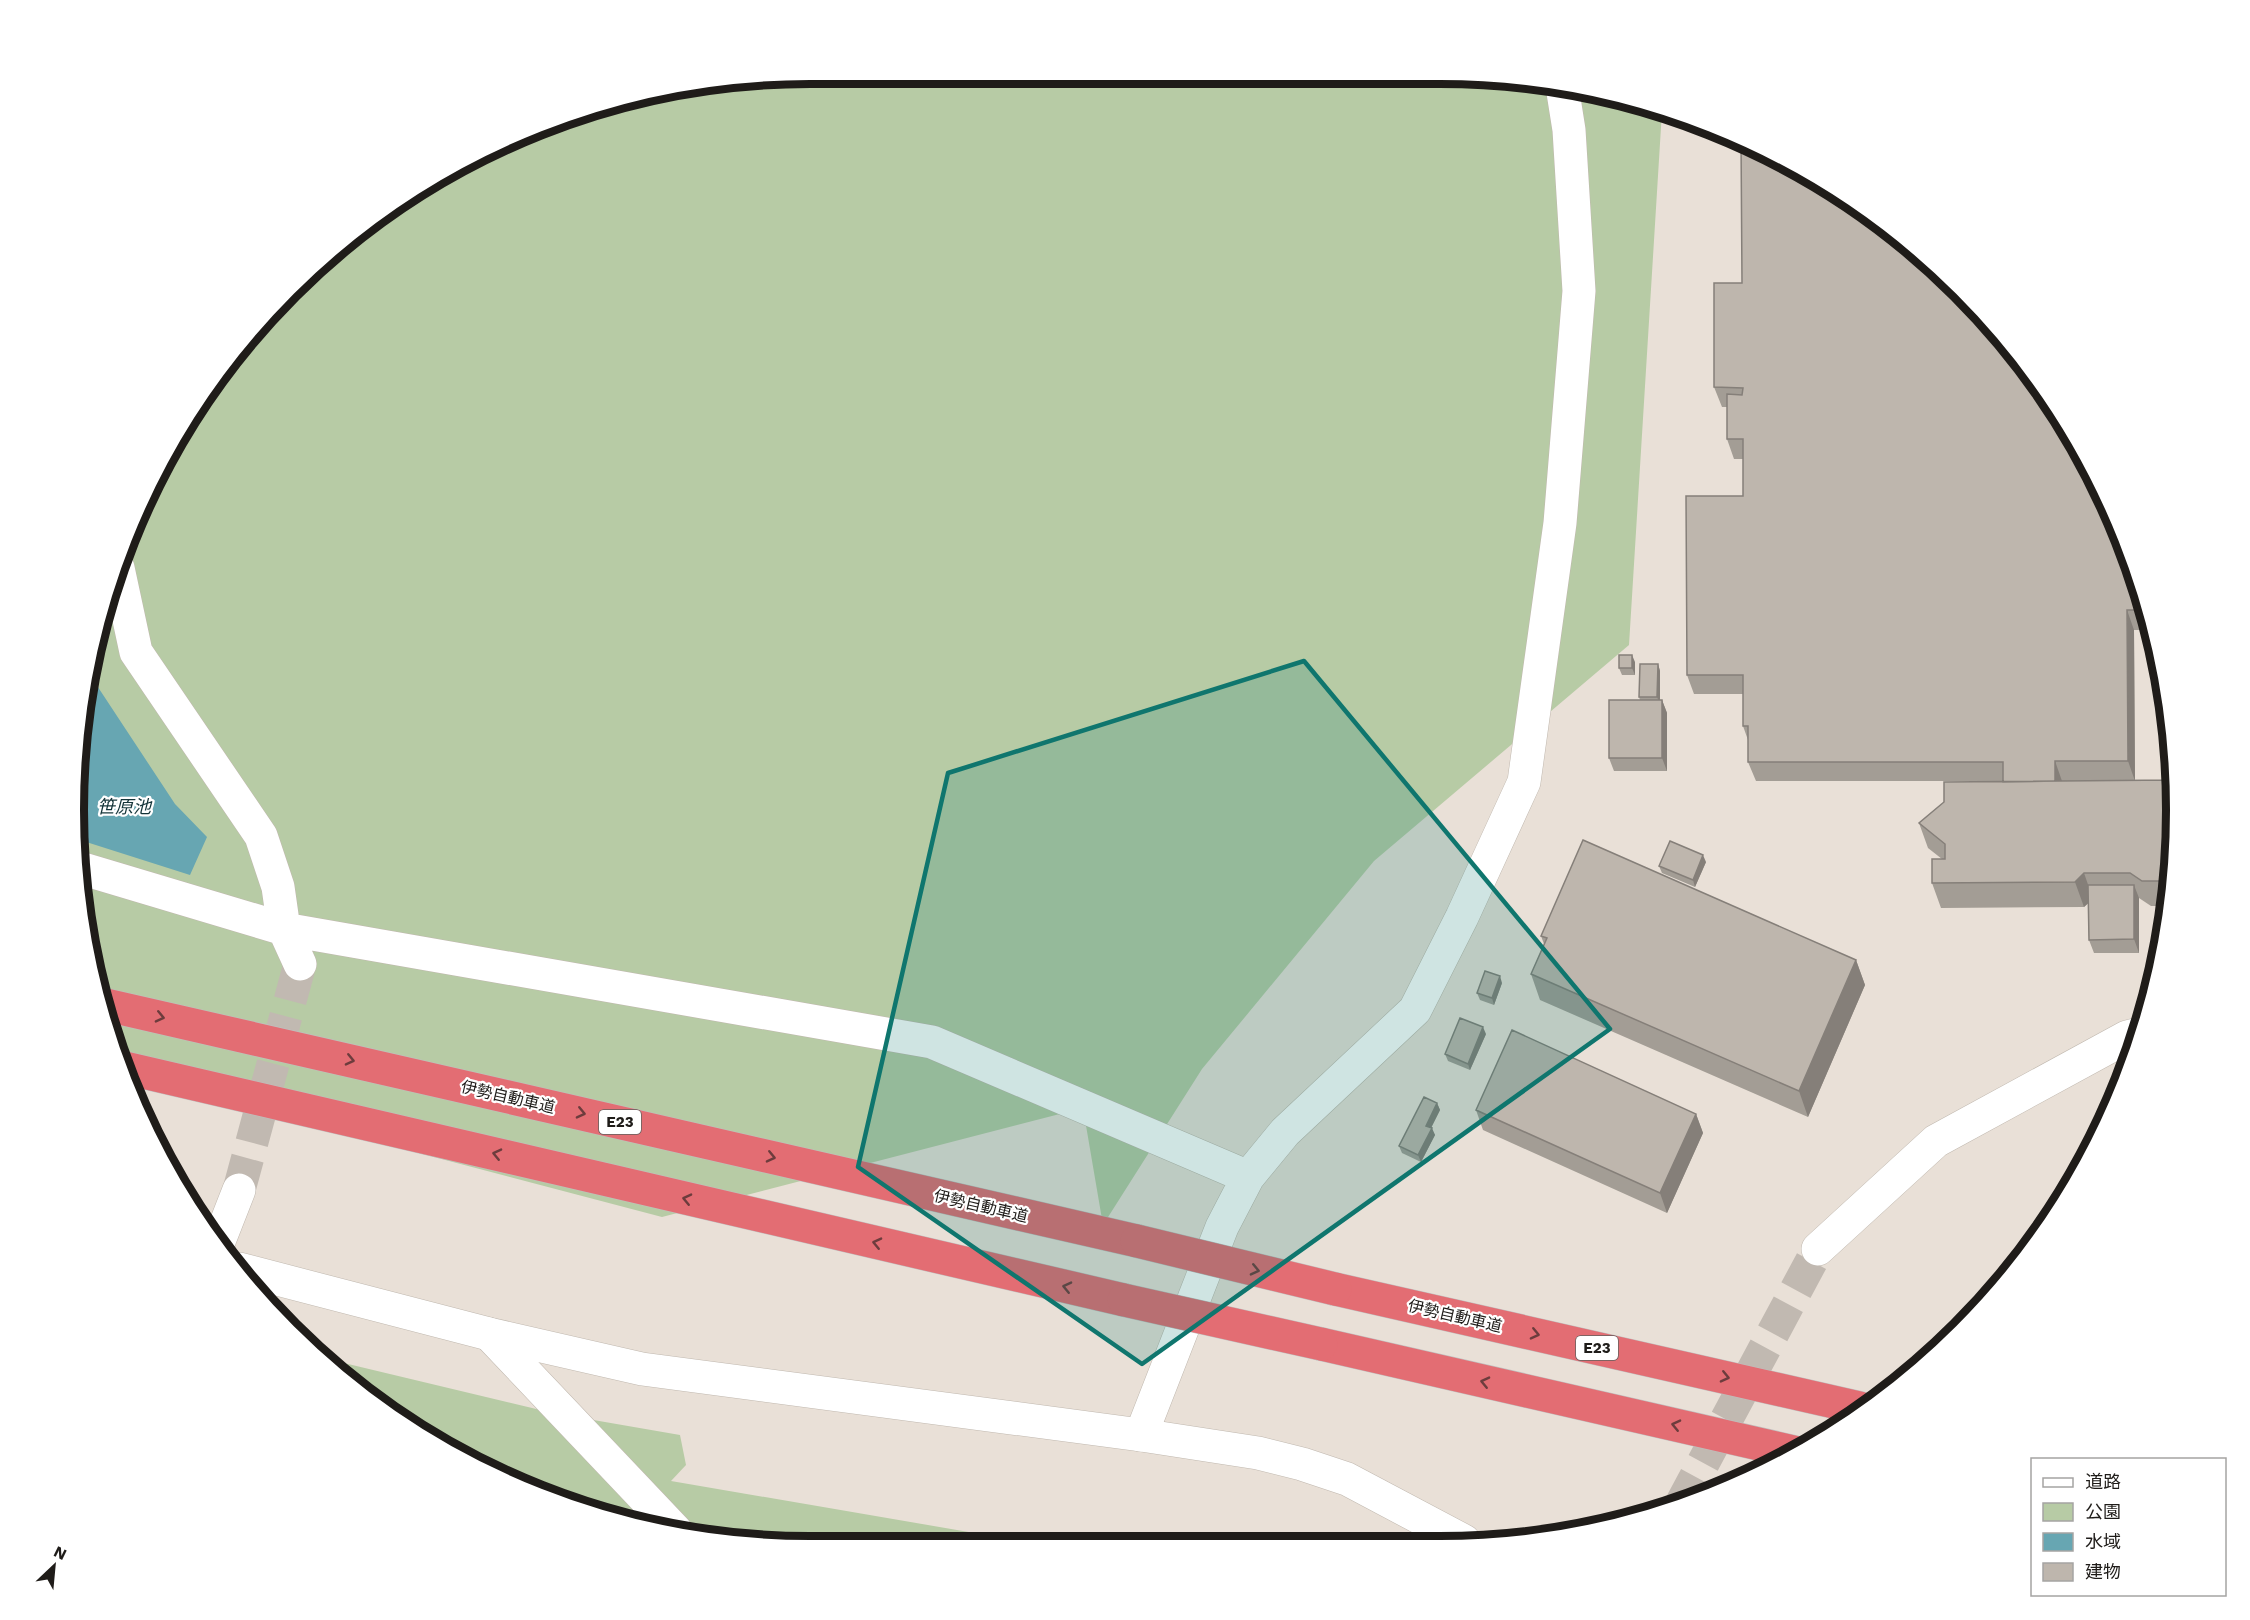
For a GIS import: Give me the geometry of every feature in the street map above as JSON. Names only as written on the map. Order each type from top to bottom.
[{"type":"highway","name":"伊勢自動車道","points":[[112,1006],[1853,1407]]},
{"type":"highway","points":[[132,1070],[1124,1300],[1783,1449]]},
{"type":"street","points":[[1141,1435],[1222,1227],[1248,1178],[1285,1132],[1415,1010],[1462,917],[1524,782],[1560,523],[1579,291],[1569,130],[1563,95]]},
{"type":"street","points":[[121,583],[136,652],[261,836],[278,886],[284,929],[300,964]]},
{"type":"street","points":[[87,870],[284,929],[932,1042],[1248,1178]]},
{"type":"street","points":[[1818,1249],[1936,1141],[2129,1036]]},
{"type":"street","points":[[221,1234],[239,1190]]},
{"type":"street","points":[[250,1272],[489,1334],[642,1369],[1141,1435],[1258,1453],[1347,1479],[1453,1535]]},
{"type":"street","points":[[489,1334],[667,1522]]},
{"type":"highlighted area","points":[[1304,661],[1610,1029],[1142,1364],[858,1167],[948,773]]},
{"type":"green space","points":[[810,84],[1440,84],[1535,90],[1582,98],[1661,119],[1629,645],[1374,861],[1202,1069],[1103,1225],[1083,1108],[662,1217],[136,1079],[109,998],[90,905],[84,810],[90,715],[98,668],[123,577],[139,532],[159,489],[206,407],[264,331],[331,264],[407,206],[447,181],[532,139],[577,123],[668,98],[715,90]]},
{"type":"green space","points":[[338,1362],[553,1413],[680,1435],[686,1465],[671,1481],[992,1536],[763,1534],[715,1530],[622,1511],[532,1481],[447,1439],[407,1414]]},
{"type":"water","name":"笹原池","points":[[95,683],[175,804],[207,837],[190,875],[85,842],[86,763]]},
{"type":"building","points":[[1741,150],[1803,181],[1882,234],[1919,264],[1953,297],[1986,331],[2016,368],[2069,447],[2091,489],[2111,532],[2137,610],[2127,610],[2128,761],[2055,761],[2055,781],[2003,782],[2003,762],[1748,762],[1748,726],[1743,726],[1743,675],[1687,675],[1686,496],[1743,496],[1743,439],[1727,439],[1727,394],[1742,395],[1743,388],[1714,387],[1714,283],[1742,283]]},
{"type":"building","points":[[1619,655],[1632,655],[1632,668],[1619,668]]},
{"type":"building","points":[[1640,664],[1658,664],[1657,697],[1639,697]]},
{"type":"building","points":[[1609,700],[1662,700],[1662,758],[1609,758]]},
{"type":"building","points":[[2163,751],[2165,780],[2163,780]]},
{"type":"building","points":[[2165,780],[2166,810],[2162,881],[2142,881],[2130,873],[2084,873],[2075,882],[1932,883],[1932,859],[1945,859],[1945,844],[1919,823],[1944,802],[1944,782]]},
{"type":"building","points":[[1583,840],[1856,960],[1799,1091],[1531,974],[1547,938],[1541,936]]},
{"type":"building","points":[[1670,841],[1703,855],[1693,880],[1659,866]]},
{"type":"building","points":[[2088,885],[2134,885],[2134,939],[2089,940]]},
{"type":"building","points":[[1485,971],[1500,976],[1492,998],[1477,993]]},
{"type":"building","points":[[1460,1018],[1483,1027],[1468,1064],[1445,1054]]},
{"type":"building","points":[[1512,1030],[1696,1114],[1660,1193],[1476,1110]]},
{"type":"building","points":[[1424,1097],[1437,1103],[1426,1126],[1432,1128],[1418,1155],[1399,1146]]},
{"type":"tunnel","points":[[239,1190],[300,964]]},
{"type":"tunnel","points":[[1688,1492],[1818,1249]]}]
